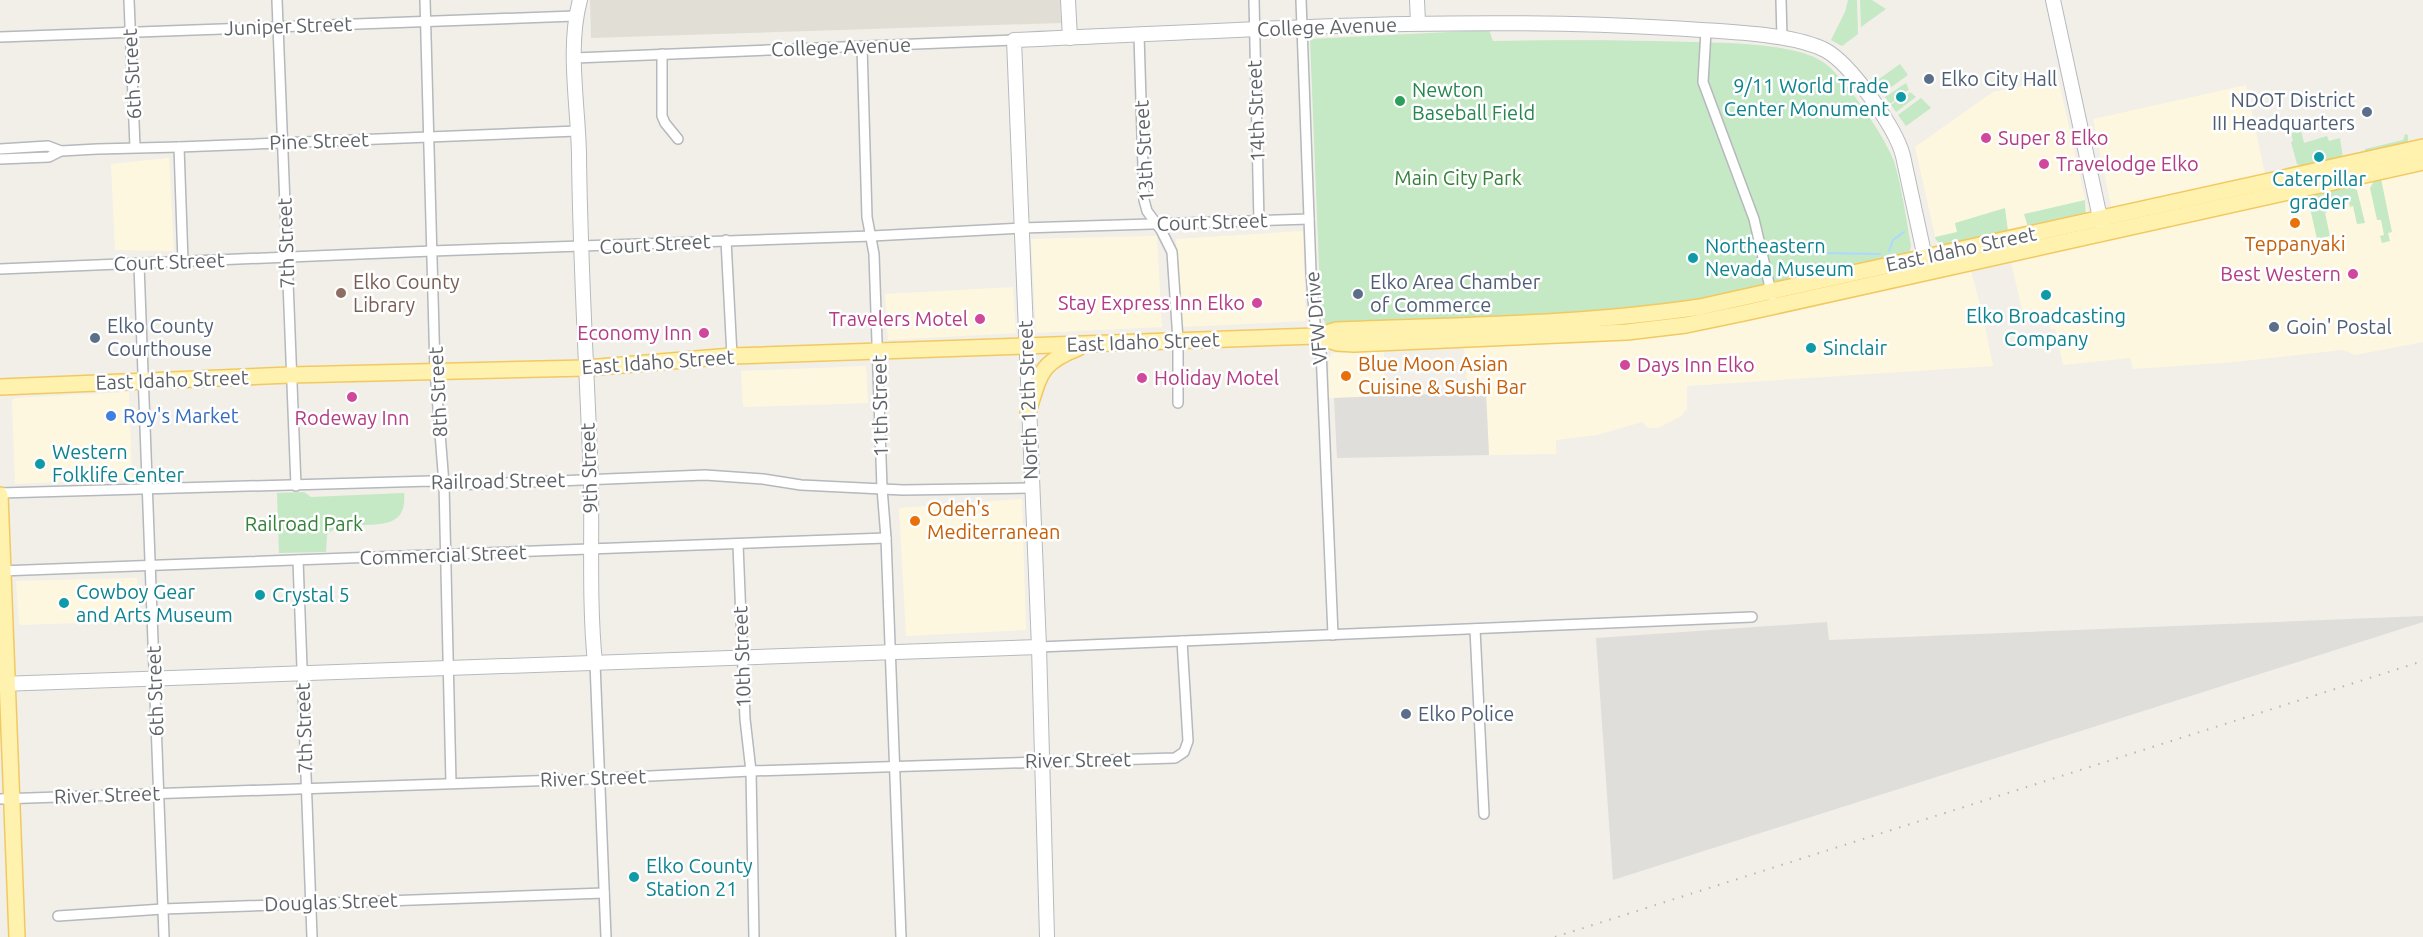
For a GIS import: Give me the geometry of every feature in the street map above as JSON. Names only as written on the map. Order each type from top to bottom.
[{"type":"main road","name":"East Idaho Street","points":[[1773,299],[1975,262],[2102,226],[2423,147]]},
{"type":"main road","name":"East Idaho Street","points":[[0,387],[435,370],[586,368],[732,356],[1178,340],[1316,336],[1332,342],[1354,345],[1627,332],[1686,325],[1925,256],[2024,235],[2102,226],[2423,162]]},
{"type":"main road","points":[[1975,262],[1979,254],[2012,245],[2024,235]]},
{"type":"main road","points":[[1028,412],[1040,375],[1048,363],[1060,355],[1092,343]]},
{"type":"main road","points":[[0,494],[5,799],[17,937]]},
{"type":"street","name":"6th Street","points":[[129,0],[135,147]]},
{"type":"street","name":"7th Street","points":[[277,0],[296,486]]},
{"type":"street","name":"8th Street","points":[[425,0],[435,370],[444,484],[451,783]]},
{"type":"street","name":"9th Street","points":[[580,0],[575,16],[580,248],[591,479],[595,663],[606,937]]},
{"type":"street","points":[[1068,0],[1070,38]]},
{"type":"street","name":"14th Street","points":[[1254,0],[1259,222]]},
{"type":"street","name":"VFW Drive","points":[[1301,0],[1309,219],[1316,336],[1321,350],[1333,635]]},
{"type":"street","points":[[1417,0],[1418,23]]},
{"type":"street","points":[[1780,0],[1782,38]]},
{"type":"street","points":[[2053,0],[2102,226]]},
{"type":"street","name":"Juniper Street","points":[[0,37],[575,16]]},
{"type":"street","name":"College Avenue","points":[[575,58],[1418,23],[1603,24],[1782,38],[1806,43],[1838,58],[1858,81],[1894,134],[1903,156],[1928,272]]},
{"type":"street","points":[[1706,31],[1704,85],[1754,219],[1773,299]]},
{"type":"street","name":"13th Street","points":[[1139,35],[1144,200],[1172,252],[1178,340],[1178,403]]},
{"type":"street","name":"North 12th Street","points":[[1014,40],[1028,346],[1028,412],[1039,647],[1047,937]]},
{"type":"street","name":"11th Street","points":[[862,46],[867,217],[874,254],[879,352],[882,488],[886,538],[901,937]]},
{"type":"street","points":[[662,54],[662,116],[678,139]]},
{"type":"street","name":"Pine Street","points":[[0,159],[48,157],[61,151],[135,147],[578,131]]},
{"type":"street","name":"Pine Street","points":[[0,149],[48,146],[61,151]]},
{"type":"street","points":[[179,147],[183,262]]},
{"type":"street","name":"Court Street","points":[[0,269],[287,259],[432,251],[580,248],[1022,228],[1309,219]]},
{"type":"street","points":[[726,240],[732,356]]},
{"type":"street","name":"6th Street","points":[[139,265],[164,937]]},
{"type":"street","name":"Railroad Street","points":[[0,494],[431,481],[456,485],[705,475],[762,479],[801,485],[903,490],[1031,488]]},
{"type":"street","name":"Commercial Street","points":[[1,571],[886,538]]},
{"type":"street","name":"10th Street","points":[[738,544],[745,719],[751,771],[754,937]]},
{"type":"street","name":"7th Street","points":[[298,560],[312,937]]},
{"type":"street","points":[[3,684],[890,653],[1752,617]]},
{"type":"street","points":[[1475,629],[1484,814]]},
{"type":"street","name":"River Street","points":[[5,799],[1042,760],[1175,758],[1184,752],[1188,741],[1182,641]]},
{"type":"street","name":"Douglas Street","points":[[58,916],[163,909],[604,893]]},
{"type":"shaded area","points":[[590,0],[1060,0],[1061,23],[591,38]]},
{"type":"shaded area","points":[[2058,78],[2088,212],[1942,246],[1938,244],[1915,147],[1993,92]]},
{"type":"shaded area","points":[[2246,85],[2265,174],[2114,208],[2111,206],[2093,119]]},
{"type":"shaded area","points":[[169,158],[174,251],[115,250],[111,164]]},
{"type":"shaded area","points":[[2423,170],[2423,342],[2355,355],[2342,350],[2235,362],[2133,369],[2130,358],[2063,365],[2055,329],[2051,329],[2049,320],[2023,314],[2011,262]]},
{"type":"shaded area","points":[[1303,231],[1306,321],[1182,327],[1176,239]]},
{"type":"shaded area","points":[[1157,236],[1162,327],[1036,333],[1031,239]]},
{"type":"shaded area","points":[[1971,271],[1993,366],[1687,386],[1687,409],[1681,416],[1658,428],[1648,428],[1642,422],[1597,435],[1556,440],[1556,454],[1489,455],[1486,393],[1468,393],[1464,347],[1588,343],[1678,333],[1756,319]]},
{"type":"shaded area","points":[[1013,287],[1016,333],[888,340],[885,294]]},
{"type":"shaded area","points":[[1384,351],[1384,396],[1328,398],[1329,359],[1332,353]]},
{"type":"shaded area","points":[[866,366],[868,403],[743,407],[741,371]]},
{"type":"shaded area","points":[[129,392],[132,478],[15,484],[12,400]]},
{"type":"shaded area","points":[[1486,392],[1489,455],[1337,458],[1334,398]]},
{"type":"shaded area","points":[[1022,499],[1026,630],[906,636],[899,508]]},
{"type":"shaded area","points":[[137,578],[138,621],[19,625],[16,581]]},
{"type":"shaded area","points":[[2423,616],[2423,622],[1613,880],[1596,638],[1827,622],[1829,640]]},
{"type":"green space","points":[[1848,0],[1857,0],[1858,34],[1842,46],[1831,40],[1845,12]]},
{"type":"green space","points":[[1860,0],[1872,0],[1886,9],[1861,27]]},
{"type":"green space","name":"Main City Park","points":[[1489,30],[1493,41],[1644,41],[1760,45],[1796,51],[1823,62],[1852,93],[1873,123],[1894,161],[1911,246],[1909,254],[1781,287],[1639,311],[1327,325],[1321,316],[1310,39]]},
{"type":"green space","points":[[1900,64],[1908,75],[1883,93],[1875,82]]},
{"type":"green space","points":[[1906,83],[1909,90],[1897,91],[1894,96],[1895,100],[1890,104],[1885,97]]},
{"type":"green space","points":[[1910,92],[1916,97],[1896,112],[1891,105],[1896,101],[1899,104],[1905,102]]},
{"type":"green space","points":[[1921,98],[1931,108],[1906,126],[1898,115]]},
{"type":"green space","points":[[2301,131],[2304,143],[2327,136],[2329,141],[2340,138],[2343,158],[2303,166],[2297,164],[2291,133]]},
{"type":"green space","points":[[2405,134],[2408,135],[2408,143],[2365,153],[2365,149],[2403,140]]},
{"type":"green space","points":[[2381,179],[2392,232],[2388,233],[2390,241],[2382,243],[2380,236],[2384,235],[2381,220],[2377,220],[2370,188],[2374,181]]},
{"type":"green space","points":[[2351,187],[2357,190],[2365,223],[2357,224],[2353,206],[2350,207],[2348,197],[2326,201],[2327,212],[2325,213],[2330,236],[2317,239],[2307,195]]},
{"type":"green space","points":[[2085,200],[2086,214],[2028,227],[2024,214]]},
{"type":"green space","points":[[2005,208],[2008,231],[1942,246],[1936,240],[1935,237],[1957,232],[1955,223]]},
{"type":"green space","name":"Railroad Park","points":[[304,492],[311,497],[404,493],[403,509],[397,518],[387,523],[336,529],[327,535],[326,552],[279,553],[277,493]]},
{"type":"waterway","points":[[1889,251],[1893,240],[1904,232]]},
{"type":"waterway","points":[[1770,252],[1880,254]]},
{"type":"railway","points":[[1555,937],[2423,661]]},
{"type":"place","name":"Elko City Hall","points":[[1929,79]]},
{"type":"place","name":"9/11 World Trade Center Monument","points":[[1901,97]]},
{"type":"place","name":"Newton Baseball Field","points":[[1400,101]]},
{"type":"place","name":"NDOT District III Headquarters","points":[[2367,112]]},
{"type":"place","name":"Super 8 Elko","points":[[1986,138]]},
{"type":"place","name":"Caterpillar grader","points":[[2319,157]]},
{"type":"place","name":"Travelodge Elko","points":[[2044,164]]},
{"type":"place","name":"Teppanyaki","points":[[2295,223]]},
{"type":"place","name":"Northeastern Nevada Museum","points":[[1693,258]]},
{"type":"place","name":"Best Western","points":[[2353,274]]},
{"type":"place","name":"Elko County Library","points":[[341,293]]},
{"type":"place","name":"Elko Area Chamber of Commerce","points":[[1358,294]]},
{"type":"place","name":"Elko Broadcasting Company","points":[[2046,295]]},
{"type":"place","name":"Stay Express Inn Elko","points":[[1257,303]]},
{"type":"place","name":"Travelers Motel","points":[[980,319]]},
{"type":"place","name":"Goin' Postal","points":[[2274,327]]},
{"type":"place","name":"Economy Inn","points":[[704,333]]},
{"type":"place","name":"Elko County Courthouse","points":[[95,338]]},
{"type":"place","name":"Sinclair","points":[[1811,348]]},
{"type":"place","name":"Days Inn Elko","points":[[1625,365]]},
{"type":"place","name":"Blue Moon Asian Cuisine & Sushi Bar","points":[[1346,376]]},
{"type":"place","name":"Holiday Motel","points":[[1142,378]]},
{"type":"place","name":"Rodeway Inn","points":[[352,397]]},
{"type":"place","name":"Roy's Market","points":[[111,416]]},
{"type":"place","name":"Western Folklife Center","points":[[40,464]]},
{"type":"place","name":"Odeh's Mediterranean","points":[[915,521]]},
{"type":"place","name":"Crystal 5","points":[[260,595]]},
{"type":"place","name":"Cowboy Gear and Arts Museum","points":[[64,603]]},
{"type":"place","name":"Elko Police","points":[[1406,714]]},
{"type":"place","name":"Elko County Station 21","points":[[634,877]]}]
